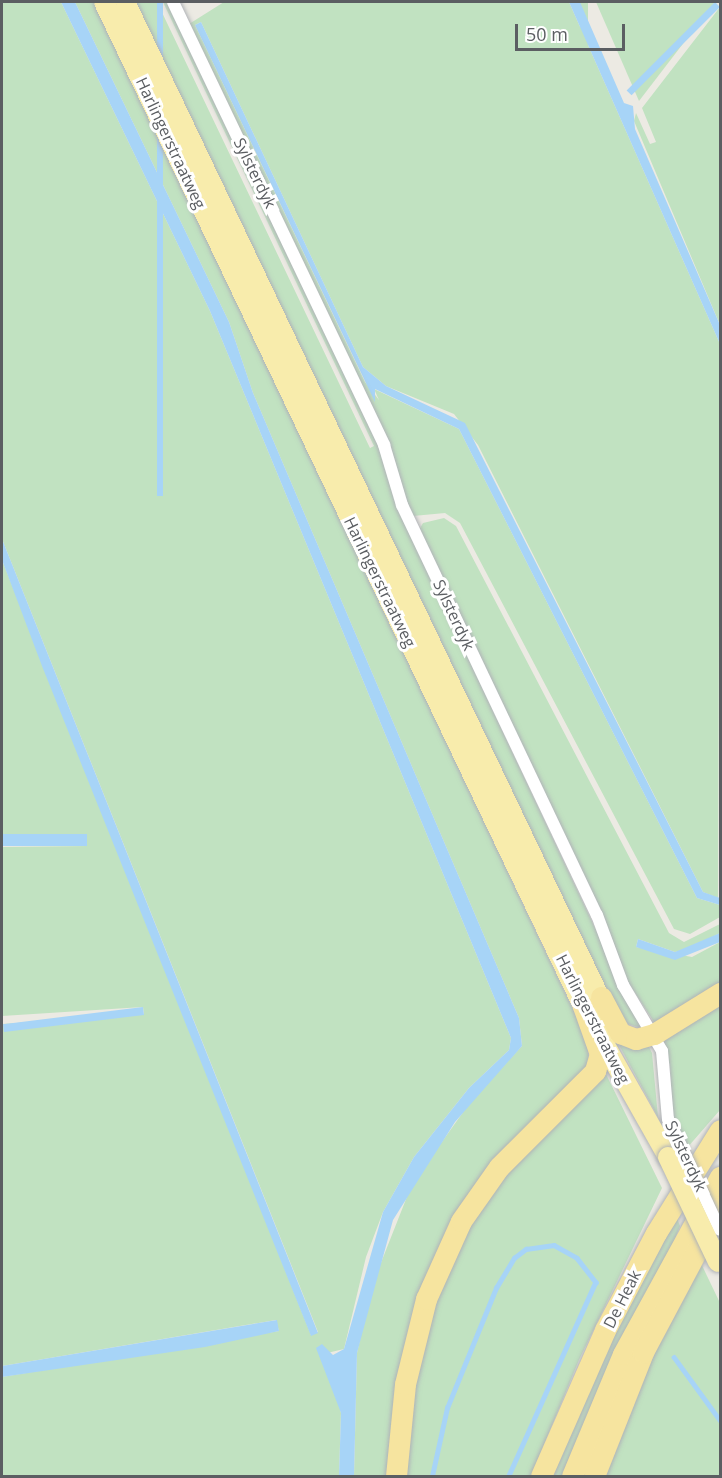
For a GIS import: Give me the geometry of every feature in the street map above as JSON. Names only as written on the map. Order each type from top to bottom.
[{"type":"highway","points":[[592,1001],[627,1038],[654,1034],[720,993]]},
{"type":"highway","points":[[396,1476],[405,1384],[426,1299],[461,1221],[499,1167],[595,1071],[600,1054],[592,1001]]},
{"type":"highway","name":"De Heak","points":[[542,1476],[610,1320],[656,1233],[720,1130]]},
{"type":"highway","name":"De Heak","points":[[572,1476],[623,1354],[720,1177]]},
{"type":"highway","points":[[594,1476],[643,1352],[720,1207]]},
{"type":"main road","name":"Harlingerstraatweg","points":[[104,2],[592,1001],[673,1149],[719,1265]]},
{"type":"main road","name":"Harlingerstraatweg","points":[[125,2],[592,1001]]},
{"type":"street","name":"Sylsterdyk","points":[[173,2],[384,445],[402,505],[597,915],[623,984],[654,1034],[666,1065],[668,1119],[673,1149],[720,1230]]},
{"type":"green space","points":[[2,2],[61,2],[210,311],[511,1038],[509,1050],[469,1088],[414,1157],[383,1212],[366,1257],[344,1349],[327,1353],[341,1413],[339,1476],[2,1476],[2,1377],[279,1331],[276,1320],[2,1366],[2,1024],[144,1014],[143,1007],[2,1016],[2,847],[87,846],[86,834],[2,835],[2,560],[311,1335],[318,1332],[2,539]]},
{"type":"green space","points":[[75,2],[95,2],[588,1041],[589,1065],[440,1257],[391,1476],[354,1476],[357,1353],[373,1283],[412,1184],[471,1101],[522,1046],[519,1018],[253,393],[229,322]]},
{"type":"green space","points":[[135,2],[157,2],[370,448],[374,446],[163,2],[169,2],[380,446],[397,507],[642,1028],[628,1024],[616,1010]]},
{"type":"green space","points":[[224,2],[569,2],[720,344],[718,898],[703,892],[478,445],[454,414],[386,386],[363,367],[201,22],[195,25],[365,382],[379,400],[374,389],[459,429],[697,898],[720,905],[720,917],[690,934],[674,929],[460,523],[445,513],[413,516],[189,24]]},
{"type":"green space","points":[[580,2],[588,2],[588,112],[580,112]]},
{"type":"green space","points":[[596,2],[715,2],[639,101]]},
{"type":"green space","points":[[720,7],[720,325],[634,121],[636,113],[650,144],[656,142],[642,108]]},
{"type":"green space","points":[[444,518],[456,526],[669,933],[684,942],[720,924],[720,933],[689,949],[675,952],[638,939],[636,947],[692,957],[720,942],[720,987],[656,1025],[628,982],[419,530],[423,523]]},
{"type":"green space","points":[[720,999],[720,1110],[687,1148],[672,1117],[670,1065],[660,1037]]},
{"type":"green space","points":[[619,1045],[648,1045],[652,1053],[658,1117]]},
{"type":"green space","points":[[605,1072],[662,1188],[579,1360],[531,1476],[401,1476],[410,1385],[445,1260],[503,1169]]},
{"type":"green space","points":[[677,1218],[680,1226],[672,1246],[562,1476],[552,1476],[620,1321]]},
{"type":"green space","points":[[697,1255],[720,1303],[720,1476],[600,1476]]},
{"type":"water","points":[[61,2],[75,2],[229,322],[253,393],[519,1018],[522,1046],[455,1122],[393,1220],[357,1353],[354,1476],[339,1476],[341,1413],[316,1348],[322,1344],[333,1355],[344,1349],[383,1212],[414,1157],[469,1088],[509,1050],[511,1038],[210,311]]},
{"type":"water","points":[[157,2],[163,2],[163,496],[157,496]]},
{"type":"water","points":[[569,2],[580,2],[624,103],[633,106],[635,129],[720,325],[720,344]]},
{"type":"water","points":[[715,2],[720,7],[632,95],[627,90]]},
{"type":"water","points":[[201,22],[363,367],[386,386],[465,423],[703,892],[720,898],[720,905],[697,898],[459,429],[375,389],[375,402],[195,25]]},
{"type":"water","points":[[2,539],[318,1333],[311,1336],[42,666],[2,560]]},
{"type":"water","points":[[2,834],[87,834],[87,846],[2,846]]},
{"type":"water","points":[[720,933],[720,942],[675,960],[636,947],[638,939],[675,952]]},
{"type":"water","points":[[143,1007],[144,1015],[4,1032],[3,1024]]},
{"type":"water","points":[[277,1320],[279,1331],[205,1347],[2,1377],[2,1366]]},
{"type":"waterway","points":[[432,1476],[447,1408],[496,1288],[514,1258],[526,1249],[554,1245],[577,1258],[596,1282],[509,1476]]},
{"type":"waterway","points":[[674,1357],[720,1420]]}]
